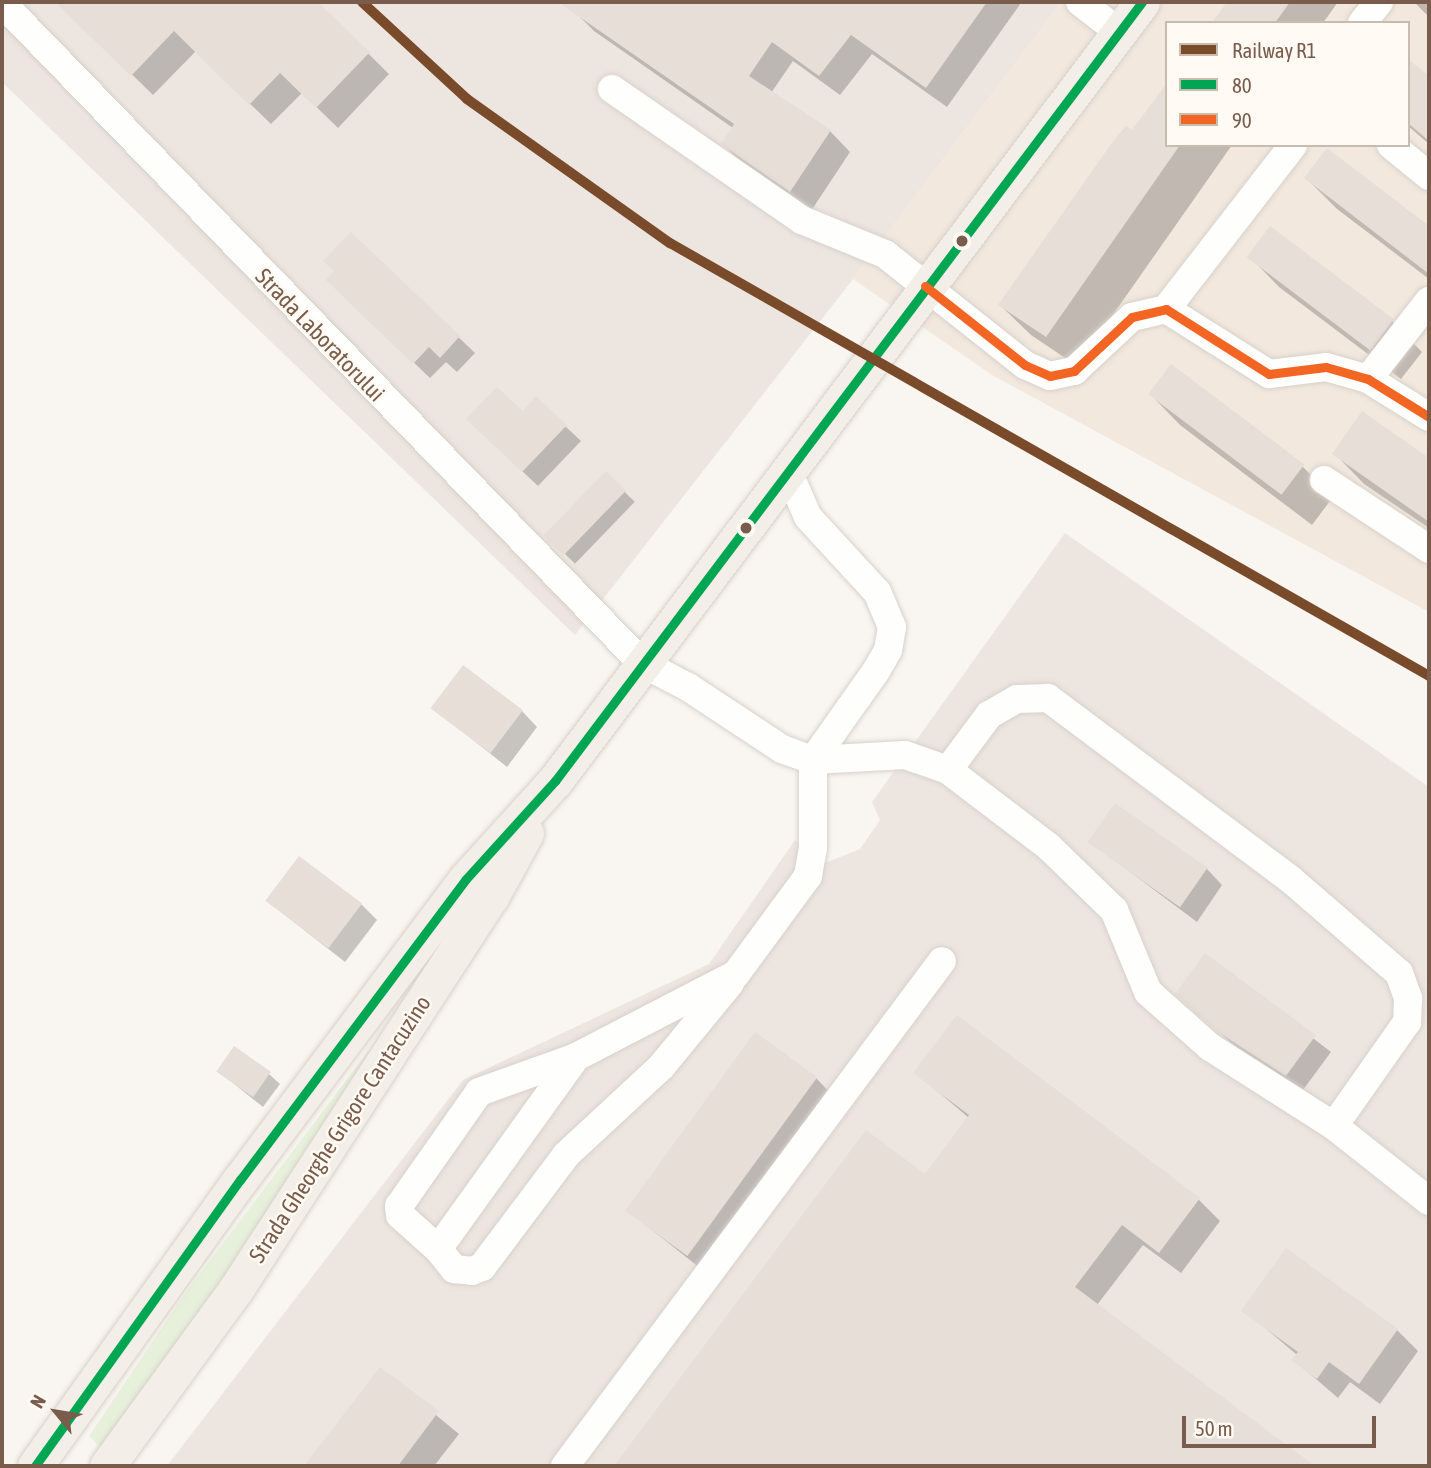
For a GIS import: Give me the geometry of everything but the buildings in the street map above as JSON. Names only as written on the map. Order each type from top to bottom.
[{"type":"main road","name":"Strada Gheorghe Grigore Cantacuzino","points":[[34,1466],[240,1180],[466,879],[555,781],[787,469],[1142,2]]},
{"type":"main road","name":"Strada Gheorghe Grigore Cantacuzino","points":[[107,1466],[236,1289],[491,897],[555,781]]},
{"type":"street","points":[[1080,2],[1119,32]]},
{"type":"street","points":[[1364,21],[1379,2]]},
{"type":"street","name":"Strada Laboratorului","points":[[2,3],[642,663],[688,687],[782,749],[813,760]]},
{"type":"street","points":[[612,89],[802,220],[868,244],[1025,365],[1051,376],[1074,371],[1132,317],[1166,309],[1291,147]]},
{"type":"street","points":[[1393,147],[1429,176]]},
{"type":"street","points":[[1368,379],[1429,301]]},
{"type":"street","points":[[1166,309],[1269,374],[1281,376],[1315,365],[1368,379],[1429,417]]},
{"type":"street","points":[[736,974],[576,1057],[482,1090],[400,1201],[400,1215],[438,1249],[454,1269],[472,1271],[482,1267],[566,1155],[662,1067],[736,974],[808,876],[813,848],[813,760],[883,660],[892,627],[877,593],[808,517],[787,469]]},
{"type":"street","points":[[1324,480],[1429,549]]},
{"type":"street","points":[[948,770],[989,715],[1017,699],[1048,698],[1290,879],[1399,973],[1408,998],[1407,1022],[1334,1125]]},
{"type":"street","points":[[813,760],[905,755],[948,770],[1049,847],[1114,910],[1148,992],[1210,1047],[1334,1125],[1429,1201]]},
{"type":"street","points":[[565,1466],[943,961]]},
{"type":"street","points":[[438,1249],[576,1057]]},
{"type":"shaded area","points":[[2,2],[1061,2],[853,279],[575,635],[2,82]]},
{"type":"shaded area","points":[[1061,2],[1429,2],[1429,612],[992,375],[853,279]]},
{"type":"shaded area","points":[[1065,533],[1429,787],[1429,1466],[167,1466],[463,1080],[709,964],[795,840],[825,863],[860,849],[880,820],[872,802]]},
{"type":"green space","points":[[394,1017],[203,1315],[100,1447],[89,1436],[184,1295]]},
{"type":"rail line","name":"R1","points":[[362,2],[467,99],[670,243],[1429,676]]},
{"type":"transit line","name":"80","points":[[35,1466],[240,1180],[466,879],[555,781],[1142,2]]},
{"type":"transit line","name":"90","points":[[925,286],[1025,365],[1050,376],[1074,371],[1132,317],[1166,309],[1269,374],[1326,367],[1368,379],[1429,417]]}]
